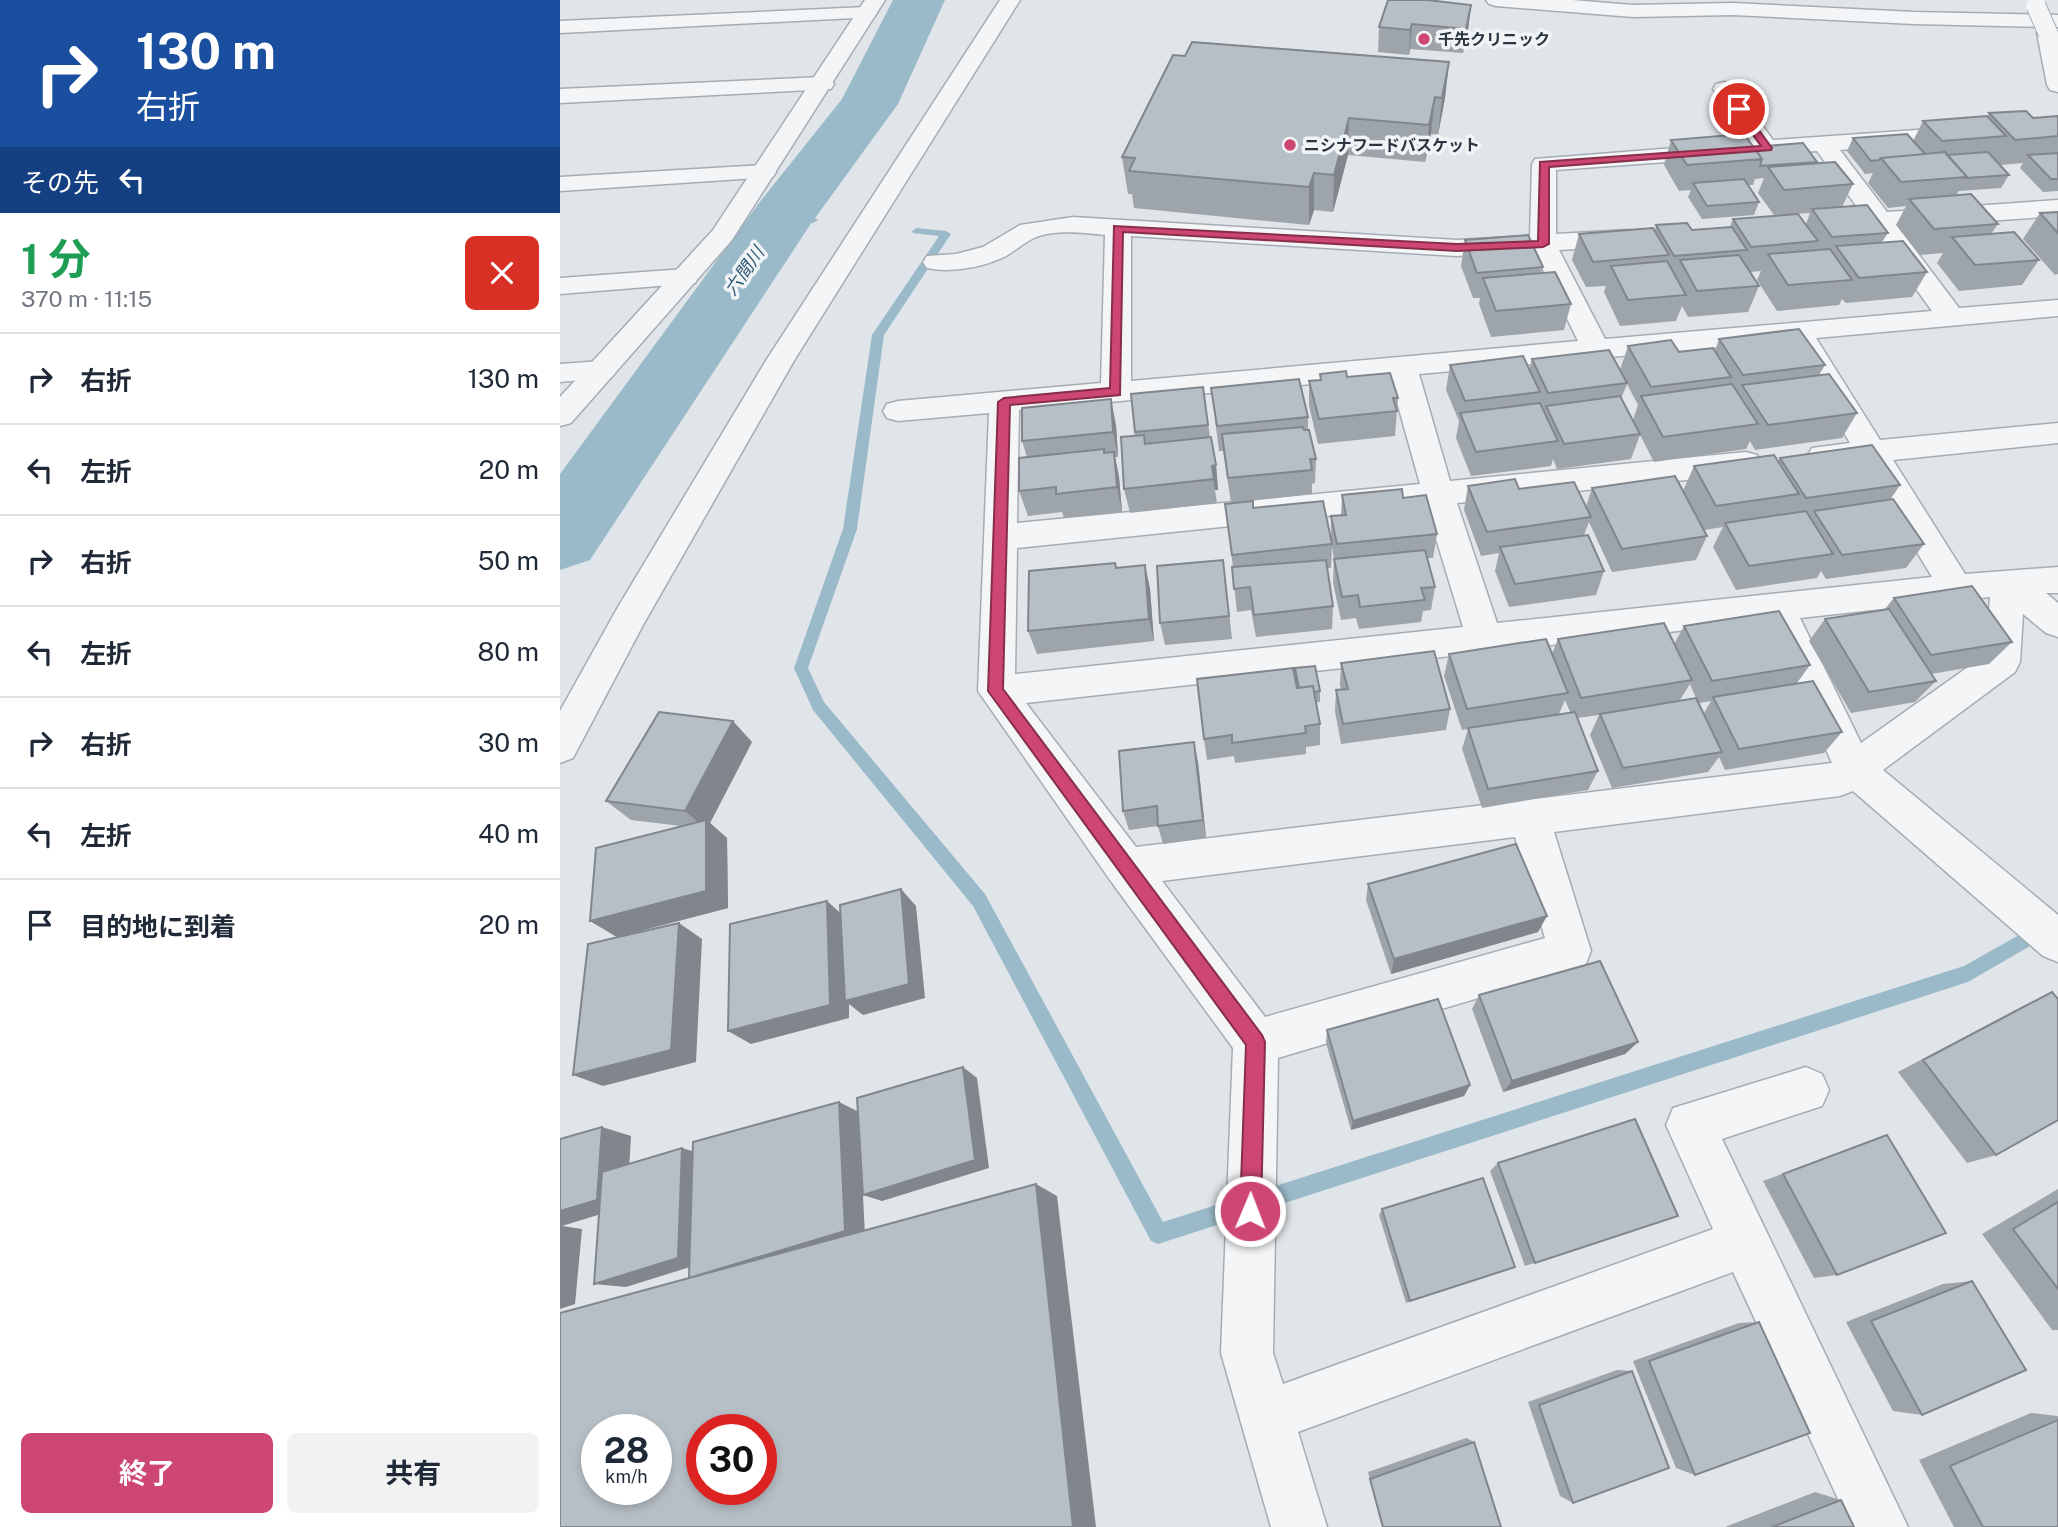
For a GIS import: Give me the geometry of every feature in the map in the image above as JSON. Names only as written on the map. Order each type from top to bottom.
[{"type":"street","points":[[560,747],[630,617],[781,359],[1010,0]]},
{"type":"street","points":[[1496,0],[1633,11],[1690,5],[2053,27],[2058,85]]},
{"type":"street","points":[[560,27],[871,7]]},
{"type":"street","points":[[560,416],[723,235],[871,7]]},
{"type":"street","points":[[1633,11],[1645,31]]},
{"type":"street","points":[[560,96],[823,84]]},
{"type":"street","points":[[1724,89],[1767,148]]},
{"type":"street","points":[[1596,349],[1543,244],[1544,164],[2058,127]]},
{"type":"street","points":[[1824,144],[1951,317]]},
{"type":"street","points":[[560,184],[764,172]]},
{"type":"street","points":[[1798,226],[2058,208]]},
{"type":"street","points":[[936,262],[956,262],[992,253],[1029,230],[1073,226],[1457,248],[1651,236]]},
{"type":"street","points":[[1116,392],[1118,228]]},
{"type":"street","points":[[560,286],[685,278]]},
{"type":"street","points":[[898,411],[2058,308]]},
{"type":"street","points":[[1797,331],[1956,588]]},
{"type":"street","points":[[1402,366],[1438,494],[1484,638]]},
{"type":"street","points":[[560,373],[602,370]]},
{"type":"street","points":[[1004,402],[996,691],[1256,1042],[1247,1353],[1299,1527]]},
{"type":"street","points":[[1000,537],[2058,433]]},
{"type":"street","points":[[996,691],[2008,582],[2058,580]]},
{"type":"street","points":[[2008,582],[2058,623]]},
{"type":"street","points":[[1124,867],[1840,779],[2002,662],[2008,582]]},
{"type":"street","points":[[1777,607],[1854,769],[2046,932]]},
{"type":"street","points":[[1256,1042],[1570,951],[1529,817]]},
{"type":"street","points":[[1806,1090],[1690,1125],[1880,1527]]},
{"type":"street","points":[[1266,1417],[1745,1242]]},
{"type":"lane","points":[[2038,3],[2053,27]]},
{"type":"building","points":[[1388,0],[1427,0],[1471,5],[1466,29],[1412,24],[1410,30],[1379,27]]},
{"type":"building","name":"ニシナフードバスケット","points":[[1192,42],[1449,62],[1442,98],[1435,97],[1429,125],[1349,118],[1334,175],[1314,173],[1309,187],[1129,171],[1135,158],[1122,157],[1173,55],[1185,56]]},
{"type":"building","points":[[2026,111],[2033,118],[2058,116],[2058,136],[2015,140],[1989,113]]},
{"type":"building","points":[[1987,116],[2006,136],[1942,141],[1923,121]]},
{"type":"building","points":[[1744,134],[1762,159],[1687,165],[1671,140]]},
{"type":"building","points":[[1907,134],[1925,154],[1871,161],[1853,138]]},
{"type":"building","points":[[1803,143],[1817,162],[1760,166],[1762,159],[1754,147]]},
{"type":"building","points":[[1945,152],[1967,177],[1901,182],[1881,158]]},
{"type":"building","points":[[1988,152],[2009,175],[1966,178],[1947,155]]},
{"type":"building","points":[[2058,153],[2058,179],[2051,179],[2028,155]]},
{"type":"building","points":[[1835,162],[1853,184],[1784,190],[1768,167]]},
{"type":"building","points":[[1744,179],[1759,202],[1707,206],[1693,183]]},
{"type":"building","points":[[1971,194],[1998,224],[1934,229],[1909,199]]},
{"type":"building","points":[[1867,205],[1888,233],[1832,237],[1812,209]]},
{"type":"building","points":[[2058,212],[2058,233],[2040,213]]},
{"type":"building","points":[[1798,214],[1818,241],[1751,247],[1733,219]]},
{"type":"building","points":[[1687,223],[1692,230],[1732,227],[1747,250],[1674,256],[1656,225]]},
{"type":"building","points":[[1653,228],[1669,255],[1593,262],[1579,234]]},
{"type":"building","points":[[2014,232],[2039,260],[1975,265],[1952,237]]},
{"type":"building","points":[[1528,235],[1543,267],[1477,273],[1465,240]]},
{"type":"building","points":[[1903,241],[1927,272],[1859,278],[1836,246]]},
{"type":"building","points":[[1830,249],[1852,280],[1788,285],[1768,254]]},
{"type":"building","points":[[1739,255],[1759,286],[1697,291],[1680,260]]},
{"type":"building","points":[[1667,261],[1686,295],[1628,300],[1611,266]]},
{"type":"building","points":[[1555,272],[1571,304],[1496,311],[1483,278]]},
{"type":"building","points":[[1799,329],[1825,365],[1743,375],[1719,339]]},
{"type":"building","points":[[1671,340],[1679,352],[1713,348],[1731,377],[1651,387],[1628,346]]},
{"type":"building","points":[[1609,350],[1627,383],[1548,393],[1532,359]]},
{"type":"building","points":[[1523,356],[1540,392],[1465,401],[1450,365]]},
{"type":"building","points":[[1346,371],[1347,377],[1390,373],[1398,398],[1393,398],[1397,411],[1319,419],[1309,381],[1321,380],[1320,374]]},
{"type":"building","points":[[1829,374],[1857,413],[1768,425],[1742,385]]},
{"type":"building","points":[[1299,379],[1308,417],[1217,426],[1211,388]]},
{"type":"building","points":[[1732,384],[1758,424],[1663,437],[1641,396]]},
{"type":"building","points":[[1203,387],[1208,425],[1135,432],[1131,394]]},
{"type":"building","points":[[1620,396],[1640,434],[1564,444],[1546,406]]},
{"type":"building","points":[[1111,399],[1113,432],[1022,441],[1022,408]]},
{"type":"building","points":[[1540,403],[1558,441],[1476,452],[1460,413]]},
{"type":"building","points":[[1303,427],[1304,430],[1309,430],[1316,459],[1310,459],[1312,470],[1228,478],[1222,434]]},
{"type":"building","points":[[1144,435],[1145,444],[1211,437],[1216,465],[1212,466],[1214,479],[1124,489],[1121,437]]},
{"type":"building","points":[[1872,445],[1900,485],[1806,498],[1780,458]]},
{"type":"building","points":[[1104,449],[1104,453],[1114,452],[1117,487],[1056,494],[1056,487],[1019,491],[1019,458]]},
{"type":"building","points":[[1774,455],[1799,494],[1716,506],[1694,466]]},
{"type":"building","points":[[1675,476],[1707,536],[1622,549],[1592,488]]},
{"type":"building","points":[[1515,479],[1519,489],[1574,482],[1591,517],[1487,532],[1468,486]]},
{"type":"building","points":[[1402,489],[1403,498],[1426,495],[1437,534],[1337,544],[1331,516],[1346,515],[1342,495]]},
{"type":"building","points":[[1893,499],[1924,544],[1842,555],[1814,511]]},
{"type":"building","points":[[1253,501],[1253,508],[1323,501],[1332,544],[1232,555],[1225,504]]},
{"type":"building","points":[[1806,511],[1833,554],[1749,566],[1725,523]]},
{"type":"building","points":[[1588,535],[1604,571],[1515,584],[1500,547]]},
{"type":"building","points":[[1425,550],[1435,587],[1421,588],[1425,600],[1360,607],[1358,595],[1342,597],[1334,559]]},
{"type":"building","points":[[1223,560],[1229,616],[1160,623],[1157,566]]},
{"type":"building","points":[[1326,560],[1333,606],[1254,615],[1250,587],[1234,589],[1232,567]]},
{"type":"building","points":[[1115,563],[1116,568],[1145,565],[1149,619],[1028,631],[1029,571]]},
{"type":"building","points":[[1972,586],[2012,642],[1931,655],[1894,598]]},
{"type":"building","points":[[1889,609],[1936,681],[1869,692],[1825,619]]},
{"type":"building","points":[[1779,611],[1810,665],[1712,681],[1684,626]]},
{"type":"building","points":[[1664,623],[1692,680],[1581,698],[1558,639]]},
{"type":"building","points":[[1546,639],[1568,693],[1467,709],[1449,654]]},
{"type":"building","points":[[1434,651],[1450,709],[1343,724],[1336,690],[1348,689],[1341,663]]},
{"type":"building","points":[[1315,666],[1320,691],[1314,692],[1313,686],[1299,688],[1295,668]]},
{"type":"building","points":[[1293,668],[1297,688],[1313,686],[1320,724],[1305,726],[1306,733],[1232,743],[1232,735],[1204,739],[1197,679]]},
{"type":"building","points":[[1813,681],[1842,732],[1739,749],[1713,697]]},
{"type":"building","points":[[1696,698],[1722,752],[1623,768],[1600,714]]},
{"type":"building","points":[[659,712],[733,721],[685,811],[606,801]]},
{"type":"building","points":[[1575,712],[1598,771],[1488,789],[1468,728]]},
{"type":"building","points":[[1194,742],[1203,820],[1158,826],[1157,806],[1123,811],[1119,751]]},
{"type":"building","points":[[706,820],[706,891],[590,921],[596,848]]},
{"type":"building","points":[[1516,844],[1547,916],[1394,959],[1368,884]]},
{"type":"building","points":[[901,889],[909,984],[845,1001],[840,905]]},
{"type":"building","points":[[827,901],[830,1005],[728,1031],[730,924]]},
{"type":"building","points":[[679,923],[671,1050],[573,1075],[588,944]]},
{"type":"building","points":[[1600,961],[1638,1042],[1512,1081],[1479,995]]},
{"type":"building","points":[[2052,992],[2058,999],[2058,1120],[1996,1155],[1923,1060]]},
{"type":"building","points":[[1438,999],[1470,1085],[1353,1121],[1327,1030]]},
{"type":"building","points":[[963,1067],[975,1160],[863,1195],[857,1098]]},
{"type":"building","points":[[839,1102],[845,1231],[689,1278],[693,1142]]},
{"type":"building","points":[[1635,1119],[1678,1216],[1535,1263],[1498,1163]]},
{"type":"building","points":[[602,1127],[597,1200],[560,1211],[560,1139]]},
{"type":"building","points":[[1887,1135],[1946,1233],[1837,1275],[1783,1174]]},
{"type":"building","points":[[682,1148],[678,1258],[594,1284],[602,1172]]},
{"type":"building","points":[[1483,1178],[1515,1267],[1410,1301],[1382,1209]]},
{"type":"building","points":[[1036,1184],[1073,1527],[560,1527],[560,1313]]},
{"type":"building","points":[[2058,1202],[2058,1289],[2013,1229]]},
{"type":"building","points":[[1972,1281],[2026,1370],[1922,1415],[1871,1321]]},
{"type":"building","points":[[1759,1322],[1810,1433],[1695,1475],[1649,1361]]},
{"type":"building","points":[[1632,1371],[1669,1468],[1573,1503],[1539,1405]]},
{"type":"building","points":[[2058,1420],[2058,1527],[1983,1527],[1950,1466]]},
{"type":"building","points":[[1474,1442],[1501,1527],[1383,1527],[1370,1479]]},
{"type":"building","points":[[1841,1500],[1854,1527],[1772,1527]]},
{"type":"waterway","name":"六間川","points":[[560,538],[782,217],[869,104],[919,0]]},
{"type":"waterway","points":[[782,217],[813,220]]},
{"type":"waterway","points":[[917,231],[946,234],[878,335],[850,529],[801,668],[818,706],[979,900],[1158,1234],[1968,973],[2058,921]]},
{"type":"place","name":"千先クリニック","points":[[1424,39]]},
{"type":"place","name":"ニシナフードバスケット","points":[[1290,145]]},
{"type":"route","points":[[1250,1211],[1256,1042],[996,691],[1004,402],[1116,392],[1118,228],[1457,248],[1543,244],[1544,164],[1767,148],[1739,109]]}]
